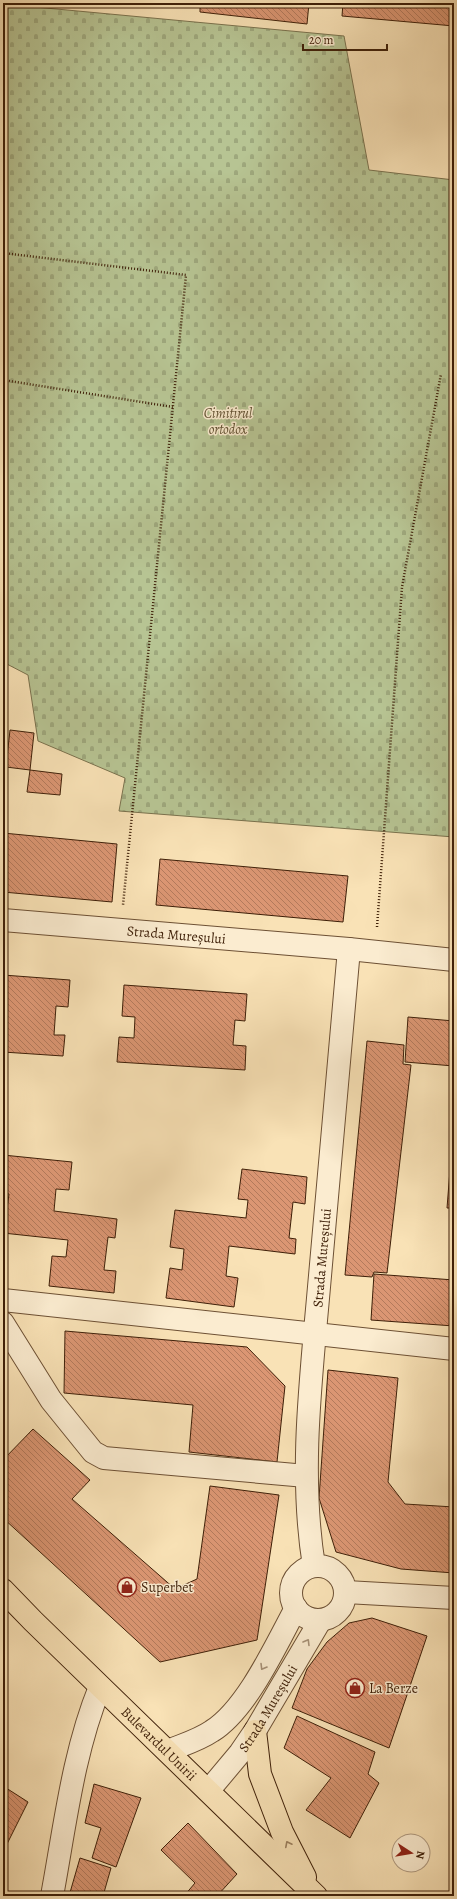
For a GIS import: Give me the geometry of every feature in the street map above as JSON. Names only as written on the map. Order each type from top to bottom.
[{"type":"main road","name":"Bulevardul Unirii","points":[[3,1590],[100,1687],[209,1790],[314,1894]]},
{"type":"main road","points":[[255,1731],[260,1774],[268,1797],[282,1832],[314,1894]]},
{"type":"street","name":"Strada Mureșului","points":[[3,920],[349,949],[454,960]]},
{"type":"street","name":"Strada Mureșului","points":[[314,1566],[308,1517],[306,1476],[315,1335],[349,949]]},
{"type":"street","points":[[3,1300],[454,1349]]},
{"type":"street","points":[[3,1323],[51,1400],[93,1452],[104,1458],[306,1476]]},
{"type":"street","points":[[314,1566],[328,1568],[339,1575],[344,1583],[346,1592],[345,1601],[341,1608],[329,1619],[320,1621],[306,1618],[296,1608],[291,1591],[298,1574],[305,1569],[314,1566]]},
{"type":"street","points":[[346,1592],[454,1598]]},
{"type":"street","name":"Strada Mureșului","points":[[168,1751],[212,1731],[232,1715],[264,1666],[296,1608]]},
{"type":"street","name":"Strada Mureșului","points":[[209,1790],[240,1753],[255,1731],[320,1621]]},
{"type":"street","points":[[52,1896],[80,1748],[88,1716],[100,1687]]},
{"type":"path","points":[[3,253],[186,275],[120,930]]},
{"type":"path","points":[[375,952],[402,587],[441,374]]},
{"type":"path","points":[[3,380],[173,407]]},
{"type":"green space","name":"Cimitirul ortodox","points":[[3,4],[344,36],[369,170],[454,180],[454,837],[119,811],[125,778],[38,741],[28,675],[3,662]]},
{"type":"building","points":[[200,3],[309,3],[307,24],[200,12]]},
{"type":"building","points":[[343,3],[454,3],[454,26],[342,16]]},
{"type":"building","points":[[10,730],[34,733],[30,770],[6,767]]},
{"type":"building","points":[[30,770],[62,774],[60,795],[27,792]]},
{"type":"building","points":[[3,833],[117,844],[112,902],[3,892]]},
{"type":"building","points":[[160,859],[348,876],[343,922],[156,905]]},
{"type":"building","points":[[3,975],[70,980],[68,1007],[56,1006],[54,1035],[65,1035],[63,1056],[3,1052]]},
{"type":"building","points":[[124,985],[247,994],[245,1021],[235,1020],[233,1045],[246,1046],[245,1070],[117,1062],[119,1037],[134,1038],[135,1017],[122,1016]]},
{"type":"building","points":[[408,1017],[454,1021],[454,1066],[405,1062]]},
{"type":"building","points":[[367,1041],[404,1045],[403,1064],[411,1065],[387,1273],[374,1272],[372,1277],[345,1275]]},
{"type":"building","points":[[3,1155],[72,1162],[69,1190],[56,1189],[54,1211],[117,1219],[115,1238],[108,1237],[104,1270],[116,1271],[114,1293],[49,1286],[52,1256],[66,1257],[68,1240],[3,1233],[3,1209],[7,1209],[9,1194],[3,1193]]},
{"type":"building","points":[[451,1157],[454,1157],[454,1208],[447,1208]]},
{"type":"building","points":[[242,1169],[307,1177],[305,1204],[293,1202],[289,1238],[296,1239],[295,1254],[229,1246],[226,1276],[238,1278],[234,1307],[166,1298],[170,1268],[182,1270],[184,1249],[170,1247],[175,1210],[246,1218],[248,1200],[238,1199]]},
{"type":"building","points":[[374,1274],[454,1280],[454,1326],[371,1320]]},
{"type":"building","points":[[65,1331],[247,1347],[285,1386],[277,1462],[189,1452],[193,1405],[64,1393]]},
{"type":"building","points":[[328,1370],[398,1378],[388,1482],[405,1504],[454,1507],[454,1573],[401,1569],[336,1552],[319,1498]]},
{"type":"building","points":[[33,1429],[90,1480],[72,1499],[175,1589],[197,1579],[210,1486],[279,1495],[257,1640],[160,1662],[3,1518],[3,1460]]},
{"type":"building","name":"La Berze","points":[[372,1618],[427,1636],[389,1748],[292,1708],[307,1669],[327,1642],[349,1623]]},
{"type":"building","points":[[297,1716],[375,1752],[368,1774],[379,1783],[350,1838],[306,1810],[331,1778],[284,1748]]},
{"type":"building","points":[[94,1784],[141,1798],[116,1867],[92,1858],[101,1828],[85,1823]]},
{"type":"building","points":[[3,1786],[28,1802],[4,1850],[3,1850]]},
{"type":"building","points":[[188,1823],[237,1874],[217,1896],[184,1896],[195,1883],[161,1850]]},
{"type":"building","points":[[80,1858],[111,1868],[103,1896],[69,1896]]},
{"type":"place","name":"Superbet","points":[[127,1587]]},
{"type":"place","name":"La Berze","points":[[355,1688]]}]
